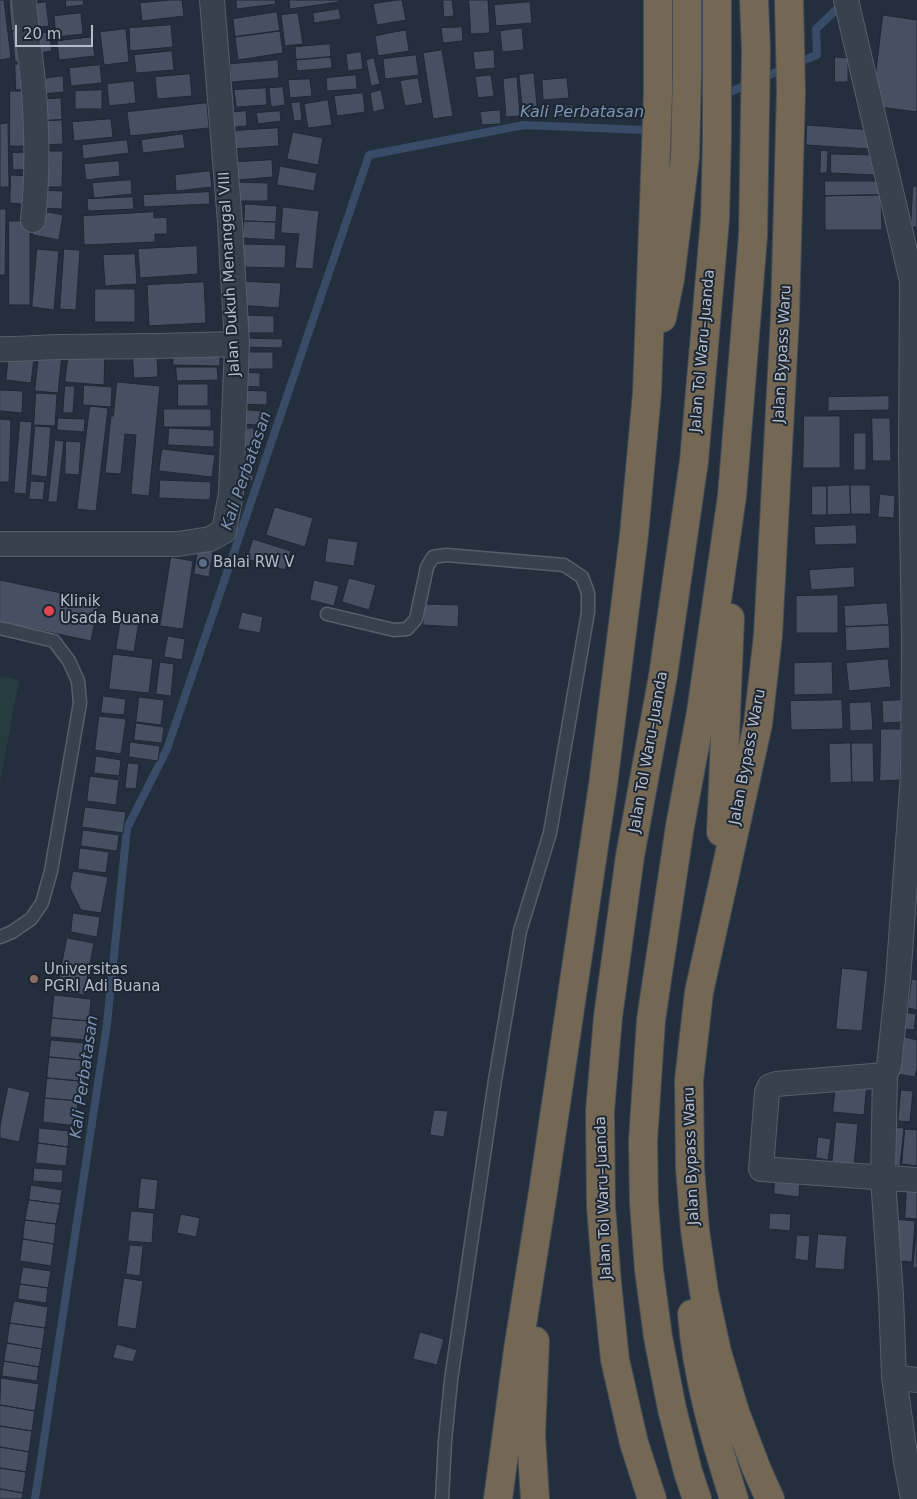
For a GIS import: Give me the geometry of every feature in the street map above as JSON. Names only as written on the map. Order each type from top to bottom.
[{"type":"highway","points":[[498,1499],[518,1350],[544,1192],[605,766],[634,534],[646,393],[658,93],[658,0]]},
{"type":"highway","points":[[646,393],[670,279],[685,157],[687,0]]},
{"type":"highway","name":"Jalan Tol Waru–Juanda","points":[[652,1499],[634,1443],[615,1360],[601,1206],[600,1111],[608,1017],[630,856],[663,676],[694,461],[715,219],[718,0]]},
{"type":"highway","points":[[718,905],[729,633],[732,496],[753,236],[756,50],[754,0]]},
{"type":"highway","name":"Jalan Bypass Waru","points":[[770,1499],[735,1412],[717,1352],[701,1274],[690,1168],[690,1070],[699,992],[758,724],[768,635],[785,316],[791,91],[790,13]]},
{"type":"highway","points":[[697,1499],[672,1409],[658,1337],[649,1270],[644,1203],[643,1141],[651,1020],[680,826],[701,712],[732,496]]},
{"type":"highway","points":[[690,1168],[688,1260],[692,1319],[700,1373],[711,1424],[734,1499]]},
{"type":"highway","points":[[536,1499],[531,1435],[544,1192]]},
{"type":"street","points":[[24,0],[33,82],[36,182],[33,220]]},
{"type":"street","name":"Jalan Dukuh Menanggal VIII","points":[[0,544],[178,544],[210,539],[224,531],[231,493],[237,344],[230,223],[212,0]]},
{"type":"street","points":[[846,0],[912,280],[913,774],[891,1057],[885,1076],[883,1178],[891,1296],[906,1378],[906,1462],[913,1499]]},
{"type":"street","points":[[0,349],[166,347],[237,344]]},
{"type":"street","points":[[885,1076],[770,1086],[761,1169],[917,1180]]},
{"type":"lane","points":[[327,614],[394,630],[407,629],[416,619],[427,566],[433,558],[446,555],[564,565],[582,576],[588,593],[588,612],[550,833],[520,931],[495,1080],[451,1380],[444,1441],[442,1499]]},
{"type":"lane","points":[[0,628],[54,641],[69,661],[78,681],[80,703],[51,871],[42,904],[31,919],[0,938]]},
{"type":"green space","points":[[0,676],[19,680],[0,782]]},
{"type":"building","points":[[0,0],[4,0],[11,58],[0,60]]},
{"type":"building","points":[[9,0],[22,0],[25,30],[12,31]]},
{"type":"building","points":[[66,0],[83,0],[84,5],[66,7]]},
{"type":"building","points":[[182,0],[184,16],[142,21],[140,3]]},
{"type":"building","points":[[236,0],[275,0],[276,4],[237,9]]},
{"type":"building","points":[[289,0],[339,0],[339,2],[290,9]]},
{"type":"building","points":[[402,0],[406,20],[377,25],[373,4]]},
{"type":"building","points":[[443,0],[452,0],[454,16],[444,17]]},
{"type":"building","points":[[469,0],[488,0],[490,33],[471,34]]},
{"type":"building","points":[[46,2],[49,26],[29,28],[26,5]]},
{"type":"building","points":[[530,2],[532,23],[496,26],[494,5]]},
{"type":"building","points":[[339,9],[341,19],[314,23],[313,13]]},
{"type":"building","points":[[277,12],[280,31],[235,37],[233,19]]},
{"type":"building","points":[[81,13],[83,34],[56,37],[54,16]]},
{"type":"building","points":[[298,13],[303,44],[285,46],[281,15]]},
{"type":"building","points":[[883,15],[917,20],[917,112],[872,106]]},
{"type":"building","points":[[171,25],[173,47],[130,51],[129,28]]},
{"type":"building","points":[[462,27],[463,41],[443,43],[441,28]]},
{"type":"building","points":[[522,28],[524,50],[502,52],[500,31]]},
{"type":"building","points":[[126,29],[129,62],[104,65],[100,32]]},
{"type":"building","points":[[24,30],[27,61],[15,62],[12,31]]},
{"type":"building","points":[[406,30],[409,51],[378,56],[375,36]]},
{"type":"building","points":[[280,31],[283,53],[238,60],[235,37]]},
{"type":"building","points":[[49,32],[52,51],[33,54],[30,35]]},
{"type":"building","points":[[92,37],[95,56],[59,60],[57,41]]},
{"type":"building","points":[[330,44],[331,57],[296,60],[295,47]]},
{"type":"building","points":[[442,50],[453,116],[433,119],[423,53]]},
{"type":"building","points":[[494,50],[495,68],[475,70],[473,52]]},
{"type":"building","points":[[172,51],[174,70],[136,73],[134,55]]},
{"type":"building","points":[[361,52],[363,69],[348,71],[346,54]]},
{"type":"building","points":[[416,55],[419,75],[385,79],[383,59]]},
{"type":"building","points":[[331,57],[332,68],[297,71],[296,60]]},
{"type":"building","points":[[835,57],[848,58],[848,82],[835,82]]},
{"type":"building","points":[[374,58],[380,84],[371,86],[366,60]]},
{"type":"building","points":[[278,60],[279,78],[231,82],[230,64]]},
{"type":"building","points":[[15,64],[30,64],[30,89],[16,90]]},
{"type":"building","points":[[100,65],[102,83],[71,86],[69,68]]},
{"type":"building","points":[[534,73],[538,117],[523,118],[519,75]]},
{"type":"building","points":[[190,74],[192,96],[157,99],[155,77]]},
{"type":"building","points":[[356,75],[357,89],[327,91],[326,78]]},
{"type":"building","points":[[491,75],[494,96],[478,98],[475,77]]},
{"type":"building","points":[[63,76],[64,92],[43,94],[41,79]]},
{"type":"building","points":[[517,77],[520,116],[506,117],[503,79]]},
{"type":"building","points":[[418,78],[423,103],[405,106],[400,81]]},
{"type":"building","points":[[567,78],[569,98],[543,100],[542,80]]},
{"type":"building","points":[[310,79],[312,96],[290,98],[288,80]]},
{"type":"building","points":[[134,81],[136,103],[109,106],[107,84]]},
{"type":"building","points":[[283,87],[285,105],[271,107],[269,88]]},
{"type":"building","points":[[266,88],[267,105],[236,107],[234,90]]},
{"type":"building","points":[[102,90],[102,109],[75,109],[75,91]]},
{"type":"building","points":[[381,90],[385,109],[373,112],[370,93]]},
{"type":"building","points":[[10,91],[33,91],[32,146],[10,146]]},
{"type":"building","points":[[363,93],[365,112],[337,116],[334,96]]},
{"type":"building","points":[[61,98],[62,120],[37,121],[36,100]]},
{"type":"building","points":[[328,100],[332,125],[308,128],[304,104]]},
{"type":"building","points":[[300,102],[302,120],[294,121],[291,103]]},
{"type":"building","points":[[207,103],[209,128],[130,136],[127,112]]},
{"type":"building","points":[[573,105],[574,115],[555,117],[554,107]]},
{"type":"building","points":[[500,110],[501,124],[482,125],[480,112]]},
{"type":"building","points":[[246,111],[247,126],[225,128],[224,113]]},
{"type":"building","points":[[280,111],[281,121],[258,124],[256,113]]},
{"type":"building","points":[[111,119],[113,137],[74,141],[72,122]]},
{"type":"building","points":[[62,120],[63,144],[39,145],[37,121]]},
{"type":"building","points":[[8,123],[9,187],[0,187],[0,124]]},
{"type":"building","points":[[807,125],[871,130],[870,149],[806,145]]},
{"type":"building","points":[[278,128],[279,146],[231,149],[230,131]]},
{"type":"building","points":[[293,132],[323,138],[318,165],[287,159]]},
{"type":"building","points":[[183,134],[185,148],[143,153],[141,140]]},
{"type":"building","points":[[127,140],[129,153],[83,159],[82,145]]},
{"type":"building","points":[[821,150],[828,151],[827,173],[820,173]]},
{"type":"building","points":[[41,151],[63,151],[62,187],[41,187]]},
{"type":"building","points":[[31,152],[32,169],[13,170],[12,153]]},
{"type":"building","points":[[831,154],[877,155],[876,175],[831,173]]},
{"type":"building","points":[[272,160],[273,177],[237,180],[235,162]]},
{"type":"building","points":[[119,161],[120,176],[86,180],[84,164]]},
{"type":"building","points":[[280,166],[317,173],[314,191],[277,185]]},
{"type":"building","points":[[210,171],[212,187],[176,191],[175,175]]},
{"type":"building","points":[[11,175],[32,176],[30,205],[10,203]]},
{"type":"building","points":[[131,180],[132,194],[94,198],[92,183]]},
{"type":"building","points":[[825,181],[881,181],[881,195],[825,196]]},
{"type":"building","points":[[236,182],[268,183],[268,201],[235,201]]},
{"type":"building","points":[[913,186],[917,187],[917,227],[911,227]]},
{"type":"building","points":[[40,190],[63,191],[62,209],[39,208]]},
{"type":"building","points":[[209,192],[210,204],[144,207],[143,195]]},
{"type":"building","points":[[881,195],[882,230],[825,230],[825,196]]},
{"type":"building","points":[[133,197],[134,209],[88,211],[87,199]]},
{"type":"building","points":[[245,204],[277,206],[276,222],[244,221]]},
{"type":"building","points":[[283,207],[319,211],[313,269],[295,268],[299,234],[281,233]]},
{"type":"building","points":[[0,209],[6,209],[5,275],[0,275]]},
{"type":"building","points":[[37,210],[63,215],[59,240],[33,235]]},
{"type":"building","points":[[154,212],[154,218],[167,217],[167,234],[155,234],[155,242],[84,245],[83,216]]},
{"type":"building","points":[[9,221],[30,221],[30,305],[9,305]]},
{"type":"building","points":[[244,221],[276,222],[275,240],[243,238]]},
{"type":"building","points":[[241,244],[286,245],[285,268],[240,267]]},
{"type":"building","points":[[197,246],[198,274],[140,278],[138,249]]},
{"type":"building","points":[[37,249],[59,251],[54,310],[32,307]]},
{"type":"building","points":[[64,249],[80,250],[76,310],[60,309]]},
{"type":"building","points":[[135,254],[137,284],[105,286],[103,255]]},
{"type":"building","points":[[239,281],[281,283],[279,308],[237,305]]},
{"type":"building","points":[[204,282],[206,323],[149,326],[147,285]]},
{"type":"building","points":[[95,289],[135,289],[135,322],[95,322]]},
{"type":"building","points":[[239,315],[274,316],[274,333],[239,333]]},
{"type":"building","points":[[245,338],[283,339],[282,348],[244,347]]},
{"type":"building","points":[[174,349],[220,351],[220,366],[173,365]]},
{"type":"building","points":[[69,350],[105,352],[104,385],[65,382]]},
{"type":"building","points":[[240,352],[273,352],[273,369],[241,369]]},
{"type":"building","points":[[39,353],[62,355],[58,393],[35,391]]},
{"type":"building","points":[[9,355],[34,358],[31,383],[6,380]]},
{"type":"building","points":[[133,358],[157,358],[158,377],[134,378]]},
{"type":"building","points":[[176,367],[217,367],[218,380],[177,381]]},
{"type":"building","points":[[241,372],[260,373],[260,387],[240,386]]},
{"type":"building","points":[[117,382],[160,386],[149,496],[131,494],[136,435],[125,434],[121,474],[105,473],[111,416],[113,416]]},
{"type":"building","points":[[178,384],[208,384],[208,406],[178,406]]},
{"type":"building","points":[[84,385],[112,387],[111,407],[83,405]]},
{"type":"building","points":[[65,386],[75,386],[73,413],[63,413]]},
{"type":"building","points":[[0,390],[23,391],[22,413],[0,411]]},
{"type":"building","points":[[239,390],[267,391],[267,405],[239,404]]},
{"type":"building","points":[[36,393],[57,394],[55,426],[34,425]]},
{"type":"building","points":[[889,396],[889,410],[828,411],[828,397]]},
{"type":"building","points":[[90,406],[108,408],[96,511],[77,509]]},
{"type":"building","points":[[164,409],[211,409],[211,427],[164,427]]},
{"type":"building","points":[[237,409],[262,411],[262,425],[236,424]]},
{"type":"building","points":[[804,416],[840,416],[840,468],[803,468]]},
{"type":"building","points":[[58,418],[85,419],[84,432],[57,430]]},
{"type":"building","points":[[872,418],[890,418],[891,461],[873,461]]},
{"type":"building","points":[[0,419],[11,420],[9,482],[0,482]]},
{"type":"building","points":[[20,421],[32,422],[26,494],[14,493]]},
{"type":"building","points":[[35,426],[51,427],[47,477],[31,475]]},
{"type":"building","points":[[169,428],[214,430],[214,447],[168,445]]},
{"type":"building","points":[[239,428],[254,428],[254,448],[239,448]]},
{"type":"building","points":[[854,433],[866,433],[866,470],[854,470]]},
{"type":"building","points":[[55,440],[64,441],[57,502],[48,502]]},
{"type":"building","points":[[66,441],[81,442],[79,475],[65,474]]},
{"type":"building","points":[[162,449],[215,455],[212,477],[159,471]]},
{"type":"building","points":[[235,460],[253,461],[253,481],[234,480]]},
{"type":"building","points":[[160,480],[211,482],[210,500],[159,498]]},
{"type":"building","points":[[31,481],[45,482],[43,500],[29,499]]},
{"type":"building","points":[[850,485],[851,514],[827,515],[827,486]]},
{"type":"building","points":[[850,485],[870,485],[871,514],[851,514]]},
{"type":"building","points":[[812,486],[827,486],[827,515],[812,515]]},
{"type":"building","points":[[880,494],[895,496],[894,518],[878,517]]},
{"type":"building","points":[[275,507],[313,518],[305,547],[266,535]]},
{"type":"building","points":[[856,525],[857,544],[815,545],[814,527]]},
{"type":"building","points":[[328,538],[358,542],[354,566],[325,562]]},
{"type":"building","points":[[253,539],[291,551],[285,570],[247,559]]},
{"type":"building","name":"Balai RW V","points":[[198,549],[213,552],[209,577],[194,574]]},
{"type":"building","points":[[171,557],[193,561],[183,629],[160,626]]},
{"type":"building","points":[[854,567],[855,587],[811,590],[809,570]]},
{"type":"building","points":[[349,578],[376,585],[369,610],[342,602]]},
{"type":"building","name":"Klinik Usada Buana","points":[[0,580],[99,601],[91,641],[0,622]]},
{"type":"building","points":[[314,580],[339,586],[334,606],[310,600]]},
{"type":"building","points":[[838,595],[838,633],[796,633],[796,596]]},
{"type":"building","points":[[887,603],[889,625],[845,627],[844,606]]},
{"type":"building","points":[[425,604],[459,605],[458,627],[423,625]]},
{"type":"building","points":[[242,612],[263,617],[260,633],[238,629]]},
{"type":"building","points":[[121,618],[139,621],[134,652],[116,649]]},
{"type":"building","points":[[889,625],[890,648],[846,651],[845,627]]},
{"type":"building","points":[[168,636],[185,639],[182,660],[164,657]]},
{"type":"building","points":[[113,654],[153,659],[149,693],[109,689]]},
{"type":"building","points":[[888,659],[891,687],[849,691],[846,663]]},
{"type":"building","points":[[160,662],[174,664],[171,696],[156,694]]},
{"type":"building","points":[[832,662],[833,694],[794,695],[794,663]]},
{"type":"building","points":[[103,696],[126,699],[124,715],[101,713]]},
{"type":"building","points":[[139,697],[164,700],[161,725],[136,722]]},
{"type":"building","points":[[842,700],[843,729],[791,730],[790,701]]},
{"type":"building","points":[[901,700],[902,722],[883,723],[882,701]]},
{"type":"building","points":[[871,702],[873,730],[850,731],[849,703]]},
{"type":"building","points":[[99,716],[126,719],[121,754],[95,750]]},
{"type":"building","points":[[136,723],[164,727],[162,743],[134,740]]},
{"type":"building","points":[[881,729],[901,729],[900,780],[880,781]]},
{"type":"building","points":[[130,742],[160,746],[158,761],[129,757]]},
{"type":"building","points":[[851,743],[852,782],[830,783],[829,744]]},
{"type":"building","points":[[851,743],[873,743],[874,782],[852,782]]},
{"type":"building","points":[[96,756],[121,760],[119,776],[94,773]]},
{"type":"building","points":[[128,763],[139,764],[136,789],[125,788]]},
{"type":"building","points":[[90,776],[119,780],[116,805],[87,801]]},
{"type":"building","points":[[85,807],[126,812],[123,833],[82,827]]},
{"type":"building","points":[[83,830],[119,835],[117,851],[81,846]]},
{"type":"building","points":[[80,848],[109,852],[106,873],[78,869]]},
{"type":"building","points":[[73,871],[108,877],[101,913],[81,910],[70,888]]},
{"type":"building","points":[[73,913],[100,917],[97,937],[71,932]]},
{"type":"building","points":[[67,938],[94,943],[89,969],[62,964]]},
{"type":"building","points":[[62,964],[89,969],[84,995],[57,990]]},
{"type":"building","points":[[842,968],[868,971],[862,1031],[836,1029]]},
{"type":"building","points":[[912,979],[917,980],[917,1010],[908,1008]]},
{"type":"building","points":[[54,995],[91,999],[89,1021],[52,1018]]},
{"type":"building","points":[[897,1011],[916,1014],[914,1030],[895,1028]]},
{"type":"building","points":[[52,1018],[89,1021],[87,1040],[50,1037]]},
{"type":"building","points":[[905,1037],[917,1040],[917,1068],[915,1077],[897,1074]]},
{"type":"building","points":[[51,1040],[84,1043],[82,1060],[49,1057]]},
{"type":"building","points":[[49,1057],[82,1060],[80,1081],[47,1078]]},
{"type":"building","points":[[47,1078],[80,1081],[78,1101],[45,1098]]},
{"type":"building","points":[[836,1080],[867,1083],[864,1115],[833,1112]]},
{"type":"building","points":[[8,1087],[30,1092],[19,1142],[0,1138],[0,1126]]},
{"type":"building","points":[[901,1090],[913,1091],[910,1122],[898,1121]]},
{"type":"building","points":[[45,1098],[78,1101],[76,1126],[43,1122]]},
{"type":"building","points":[[434,1110],[448,1111],[444,1137],[430,1135]]},
{"type":"building","points":[[836,1122],[858,1124],[854,1166],[832,1164]]},
{"type":"building","points":[[889,1127],[904,1128],[900,1166],[885,1165]]},
{"type":"building","points":[[39,1128],[69,1131],[68,1147],[38,1143]]},
{"type":"building","points":[[905,1129],[917,1130],[917,1166],[902,1164]]},
{"type":"building","points":[[818,1137],[831,1139],[828,1160],[816,1158]]},
{"type":"building","points":[[38,1143],[68,1147],[66,1166],[36,1163]]},
{"type":"building","points":[[34,1168],[63,1170],[62,1183],[33,1181]]},
{"type":"building","points":[[775,1176],[800,1178],[799,1197],[774,1194]]},
{"type":"building","points":[[141,1178],[158,1180],[155,1210],[138,1208]]},
{"type":"building","points":[[907,1183],[917,1184],[917,1219],[905,1218]]},
{"type":"building","points":[[31,1185],[62,1190],[60,1204],[29,1200]]},
{"type":"building","points":[[29,1200],[60,1204],[56,1224],[25,1220]]},
{"type":"building","points":[[131,1211],[154,1213],[152,1243],[128,1241]]},
{"type":"building","points":[[770,1213],[791,1214],[790,1231],[769,1229]]},
{"type":"building","points":[[181,1214],[200,1218],[196,1237],[177,1233]]},
{"type":"building","points":[[894,1219],[915,1221],[912,1262],[890,1260]]},
{"type":"building","points":[[25,1220],[56,1224],[54,1244],[23,1239]]},
{"type":"building","points":[[917,1226],[917,1268],[913,1268]]},
{"type":"building","points":[[818,1234],[847,1236],[844,1270],[815,1268]]},
{"type":"building","points":[[797,1235],[810,1236],[808,1261],[795,1259]]},
{"type":"building","points":[[23,1239],[54,1244],[51,1266],[20,1261]]},
{"type":"building","points":[[130,1245],[143,1246],[140,1276],[126,1274]]},
{"type":"building","points":[[23,1267],[51,1271],[48,1288],[20,1284]]},
{"type":"building","points":[[124,1278],[143,1281],[136,1329],[117,1326]]},
{"type":"building","points":[[20,1284],[48,1288],[46,1303],[18,1299]]},
{"type":"building","points":[[14,1301],[48,1307],[45,1328],[10,1323]]},
{"type":"building","points":[[10,1323],[45,1328],[42,1349],[7,1343]]},
{"type":"building","points":[[420,1332],[444,1339],[437,1365],[413,1359]]},
{"type":"building","points":[[7,1343],[42,1349],[39,1367],[4,1361]]},
{"type":"building","points":[[117,1344],[137,1350],[133,1362],[113,1358]]},
{"type":"building","points":[[4,1361],[39,1367],[37,1381],[2,1376]]},
{"type":"building","points":[[1,1378],[39,1384],[35,1411],[0,1405]]},
{"type":"building","points":[[0,1405],[35,1411],[32,1431],[0,1426]]},
{"type":"building","points":[[0,1426],[32,1431],[29,1452],[0,1447]]},
{"type":"building","points":[[0,1447],[29,1452],[26,1472],[0,1468]]},
{"type":"building","points":[[0,1468],[26,1472],[23,1493],[0,1489]]},
{"type":"building","points":[[0,1489],[23,1493],[22,1499],[0,1499]]},
{"type":"waterway","name":"Kali Perbatasan","points":[[796,63],[817,55],[816,29],[842,4]]},
{"type":"waterway","name":"Kali Perbatasan","points":[[762,78],[786,68]]},
{"type":"waterway","name":"Kali Perbatasan","points":[[723,95],[749,84]]},
{"type":"waterway","name":"Kali Perbatasan","points":[[35,1499],[107,1024],[127,828],[167,749],[369,155],[524,125],[644,130],[650,127]]},
{"type":"place","name":"Balai RW V","points":[[203,563]]},
{"type":"place","name":"Klinik Usada Buana","points":[[49,611]]},
{"type":"place","name":"Universitas PGRI Adi Buana","points":[[34,979]]}]
